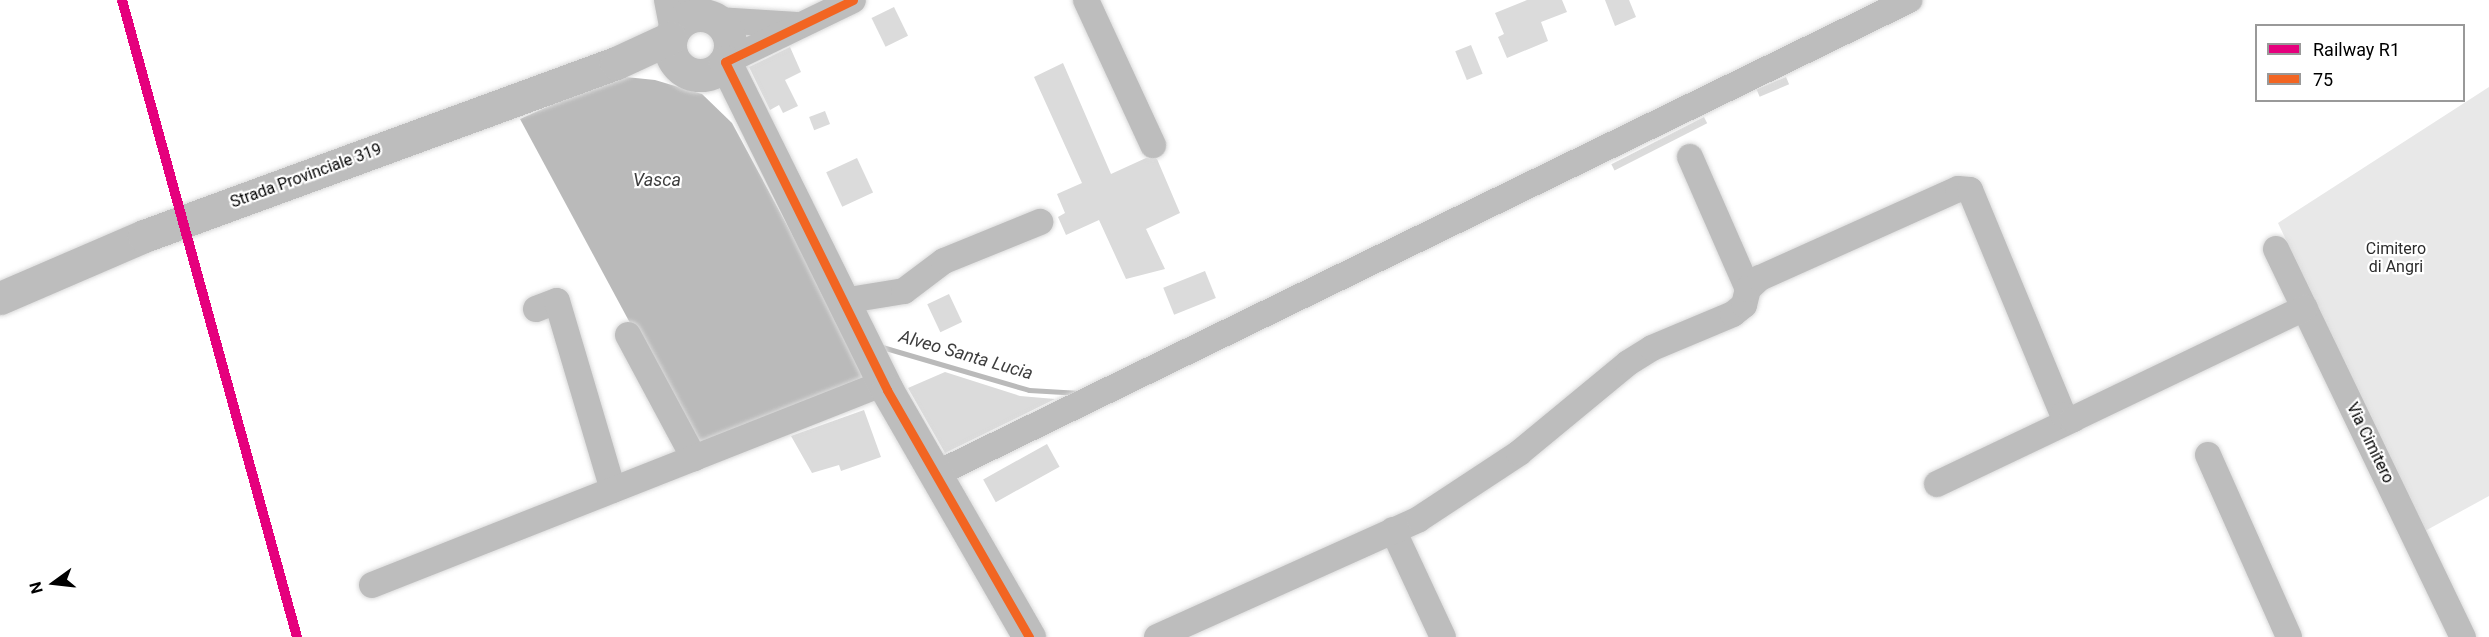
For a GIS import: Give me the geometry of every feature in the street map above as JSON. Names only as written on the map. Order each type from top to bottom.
[{"type":"main road","points":[[761,139],[671,55],[670,23],[706,12],[729,39],[725,62],[761,139],[884,383],[934,475],[1029,637]]},
{"type":"main road","name":"Strada Provinciale 319","points":[[0,298],[144,236],[616,63],[670,23]]},
{"type":"main road","points":[[616,63],[709,75],[725,62]]},
{"type":"street","points":[[725,62],[804,26],[853,0]]},
{"type":"street","points":[[1086,0],[1153,145]]},
{"type":"street","points":[[934,475],[1909,0]]},
{"type":"street","points":[[706,12],[804,26]]},
{"type":"street","points":[[1690,157],[1748,289]]},
{"type":"street","points":[[1157,637],[1419,519],[1520,453],[1628,363],[1652,348],[1733,314],[1744,305],[1748,289],[1760,278],[1958,189],[1970,190],[2063,415],[2073,418]]},
{"type":"street","points":[[843,301],[904,291],[944,261],[1041,222]]},
{"type":"street","name":"Via Cimitero","points":[[2276,249],[2463,637]]},
{"type":"street","points":[[536,309],[557,301],[613,490]]},
{"type":"street","points":[[1937,484],[2305,308]]},
{"type":"street","points":[[628,336],[694,458]]},
{"type":"street","points":[[372,585],[884,383]]},
{"type":"street","points":[[2208,455],[2289,637]]},
{"type":"street","points":[[1393,530],[1443,637]]},
{"type":"green space","name":"Cimitero di Angri","points":[[2489,87],[2489,496],[2425,531],[2278,223]]},
{"type":"water","name":"Vasca","points":[[616,76],[655,80],[702,94],[732,123],[870,379],[698,449],[520,119]]},
{"type":"building","points":[[1527,0],[1562,0],[1567,12],[1541,22],[1548,41],[1507,58],[1498,37],[1504,34],[1495,13]]},
{"type":"building","points":[[1605,0],[1629,0],[1636,17],[1615,26]]},
{"type":"building","points":[[894,7],[908,36],[886,47],[872,18]]},
{"type":"building","points":[[1471,45],[1483,74],[1467,80],[1455,51]]},
{"type":"building","points":[[790,47],[801,72],[785,80],[798,106],[783,113],[779,105],[770,110],[749,67]]},
{"type":"building","points":[[1063,63],[1111,174],[1146,158],[1157,159],[1180,213],[1146,229],[1165,269],[1126,279],[1099,220],[1066,235],[1058,217],[1065,213],[1057,194],[1082,183],[1034,77]]},
{"type":"building","points":[[1786,77],[1789,84],[1760,97],[1757,90]]},
{"type":"building","points":[[825,111],[830,124],[814,130],[809,117]]},
{"type":"building","points":[[1704,117],[1707,123],[1615,170],[1611,164]]},
{"type":"building","points":[[857,158],[873,192],[842,207],[826,172]]},
{"type":"building","points":[[1205,271],[1216,298],[1174,315],[1163,288]]},
{"type":"building","points":[[949,294],[962,322],[940,332],[927,304]]},
{"type":"building","points":[[945,372],[1020,396],[1055,399],[945,453],[908,388]]},
{"type":"building","points":[[864,410],[881,457],[841,471],[839,465],[812,473],[791,436]]},
{"type":"building","points":[[1047,444],[1060,467],[996,502],[983,479]]},
{"type":"waterway","name":"Alveo Santa Lucia","points":[[882,347],[1029,390],[1080,393]]},
{"type":"rail line","name":"R1","points":[[122,0],[297,637]]},
{"type":"transit line","name":"75","points":[[853,0],[725,62],[887,390],[1029,637]]}]
